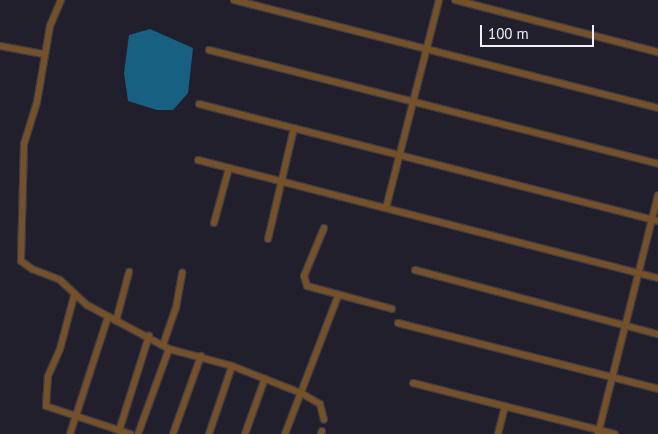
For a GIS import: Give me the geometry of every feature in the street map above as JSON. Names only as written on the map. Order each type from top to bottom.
[{"type":"street","points":[[61,0],[52,19],[43,54],[37,102],[24,144],[19,254],[25,266],[60,280],[74,296],[108,317],[149,336],[166,347],[232,366],[300,393],[320,404],[324,420]]},
{"type":"street","points":[[234,0],[658,108]]},
{"type":"street","points":[[386,208],[439,0]]},
{"type":"street","points":[[455,0],[658,52]]},
{"type":"street","points":[[0,46],[43,54]]},
{"type":"street","points":[[209,50],[658,164]]},
{"type":"street","points":[[199,104],[655,220]]},
{"type":"street","points":[[268,239],[294,128]]},
{"type":"street","points":[[198,160],[658,278]]},
{"type":"street","points":[[214,223],[229,168]]},
{"type":"street","points":[[598,432],[638,273],[655,220],[658,195]]},
{"type":"street","points":[[324,228],[304,276],[307,286],[338,296],[392,309]]},
{"type":"street","points":[[415,270],[658,334]]},
{"type":"street","points":[[116,321],[129,272]]},
{"type":"street","points":[[138,434],[166,347],[176,308],[182,273]]},
{"type":"street","points":[[74,296],[60,349],[48,376],[46,406],[76,417],[105,431],[120,431],[130,434]]},
{"type":"street","points":[[285,434],[338,296]]},
{"type":"street","points":[[70,434],[108,317]]},
{"type":"street","points":[[398,323],[658,389]]},
{"type":"street","points":[[120,431],[149,336]]},
{"type":"street","points":[[174,434],[201,356]]},
{"type":"street","points":[[209,434],[232,366]]},
{"type":"street","points":[[245,434],[265,378]]},
{"type":"street","points":[[413,383],[598,432],[615,434]]},
{"type":"street","points":[[498,434],[505,406]]},
{"type":"water","points":[[150,29],[193,48],[188,93],[173,110],[157,110],[128,101],[124,73],[129,35]]}]
